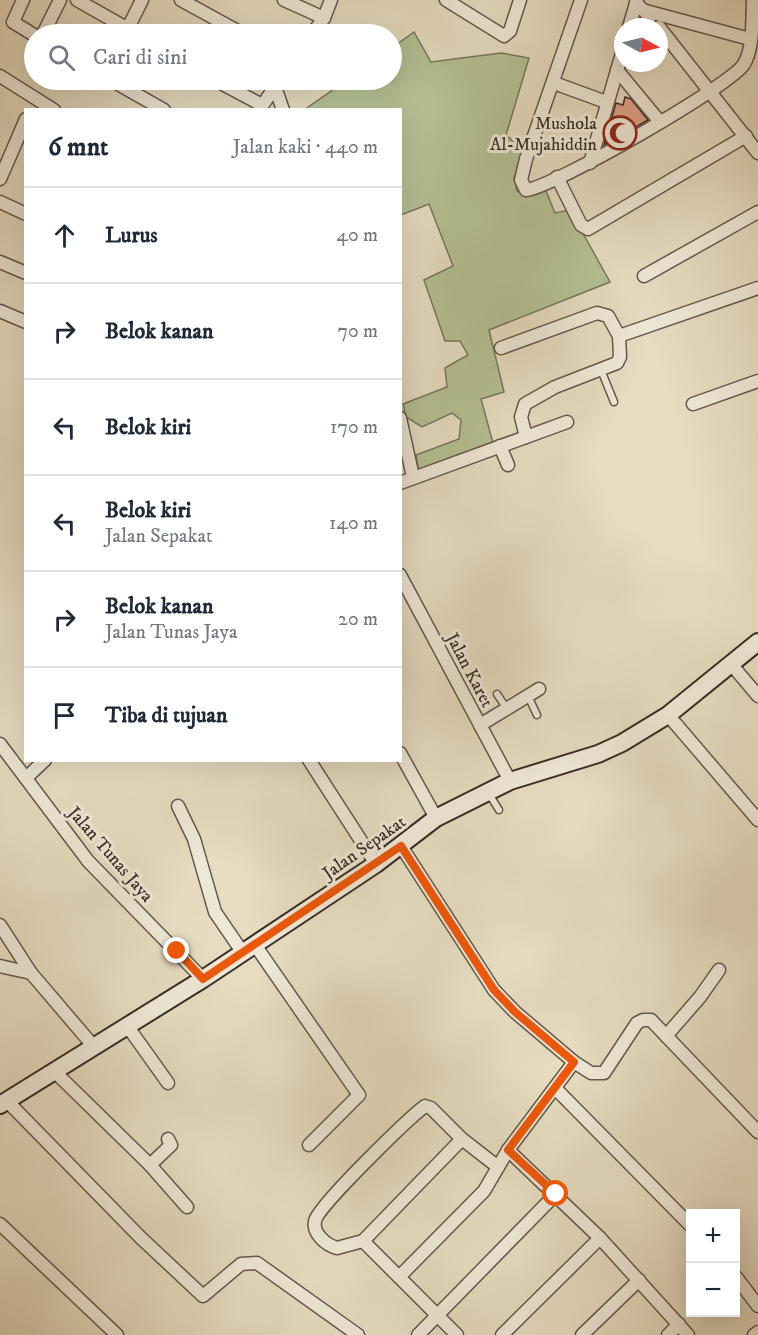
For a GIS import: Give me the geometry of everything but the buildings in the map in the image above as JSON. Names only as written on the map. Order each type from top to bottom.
[{"type":"main road","name":"Jalan Sepakat","points":[[4,1103],[128,1028],[249,949],[376,864],[436,818],[510,781],[598,754],[622,744],[668,715],[758,642]]},
{"type":"street","points":[[23,0],[13,22],[24,29]]},
{"type":"street","points":[[49,24],[60,0]]},
{"type":"street","points":[[77,0],[116,24]]},
{"type":"street","points":[[133,24],[142,0]]},
{"type":"street","points":[[181,0],[225,24]]},
{"type":"street","points":[[284,0],[324,18]]},
{"type":"street","points":[[320,24],[331,0]]},
{"type":"street","points":[[446,0],[504,36],[510,31],[520,0]]},
{"type":"street","points":[[581,0],[526,159],[522,184],[524,189],[530,190],[590,163],[710,91],[744,65],[750,39],[753,0]]},
{"type":"street","points":[[637,1],[652,18]]},
{"type":"street","points":[[632,18],[637,1]]},
{"type":"street","points":[[646,11],[750,39]]},
{"type":"street","points":[[557,177],[581,225],[588,229],[754,145],[668,38]]},
{"type":"street","points":[[590,163],[616,72]]},
{"type":"street","points":[[619,72],[660,122]]},
{"type":"street","points":[[0,76],[32,104],[47,108]]},
{"type":"street","points":[[554,83],[606,102]]},
{"type":"street","points":[[129,90],[160,108]]},
{"type":"street","points":[[232,90],[260,107],[273,90]]},
{"type":"street","points":[[279,90],[283,108]]},
{"type":"street","points":[[0,179],[24,124]]},
{"type":"street","points":[[0,202],[24,213]]},
{"type":"street","points":[[644,276],[758,212]]},
{"type":"street","points":[[0,262],[24,272]]},
{"type":"street","points":[[619,336],[758,288]]},
{"type":"street","points":[[0,311],[24,321]]},
{"type":"street","points":[[501,348],[597,313],[608,316],[619,336],[619,359],[601,370],[555,387],[525,404],[521,417],[526,437]]},
{"type":"street","points":[[693,404],[758,381]]},
{"type":"street","points":[[402,482],[567,422]]},
{"type":"street","points":[[402,426],[413,477]]},
{"type":"street","points":[[500,446],[508,465]]},
{"type":"street","name":"Jalan Karet","points":[[402,579],[510,781]]},
{"type":"street","points":[[731,664],[758,696]]},
{"type":"street","points":[[480,725],[539,689]]},
{"type":"street","points":[[668,715],[758,820]]},
{"type":"street","name":"Jalan Tunas Jaya","points":[[0,744],[88,861],[203,979]]},
{"type":"street","points":[[402,757],[436,818]]},
{"type":"street","points":[[26,778],[43,762]]},
{"type":"street","points":[[310,762],[376,864]]},
{"type":"street","points":[[178,806],[194,839],[215,912],[249,949],[359,1095],[309,1145]]},
{"type":"street","points":[[401,846],[494,990],[515,1012],[574,1062],[591,1073],[604,1073],[627,1033],[643,1020],[651,1020],[758,1132]]},
{"type":"street","points":[[0,926],[31,973],[95,1048]]},
{"type":"street","points":[[0,966],[31,973]]},
{"type":"street","points":[[666,1036],[700,997],[719,970]]},
{"type":"street","points":[[128,1028],[168,1083]]},
{"type":"street","points":[[399,1277],[484,1191],[508,1150],[574,1062]]},
{"type":"street","points":[[55,1072],[150,1165],[187,1207]]},
{"type":"street","points":[[555,1088],[686,1221]]},
{"type":"street","points":[[4,1103],[203,1296],[241,1264],[257,1263],[358,1335]]},
{"type":"street","points":[[462,1139],[363,1241],[337,1248],[326,1242],[316,1232],[314,1224],[316,1217],[334,1195],[425,1106],[431,1107],[462,1139],[498,1167]]},
{"type":"street","points":[[150,1165],[169,1149],[171,1144],[168,1139]]},
{"type":"street","points":[[508,1150],[600,1238],[688,1335]]},
{"type":"street","points":[[418,1335],[556,1194]]},
{"type":"street","points":[[0,1224],[117,1335]]},
{"type":"street","points":[[502,1335],[600,1238]]},
{"type":"street","points":[[363,1241],[457,1335]]},
{"type":"street","points":[[582,1335],[639,1280]]},
{"type":"street","points":[[740,1283],[758,1306]]},
{"type":"street","points":[[668,1335],[679,1324]]},
{"type":"street","points":[[754,1335],[758,1332]]},
{"type":"lane","points":[[601,370],[614,402]]},
{"type":"lane","points":[[497,694],[507,709]]},
{"type":"lane","points":[[528,696],[537,715]]},
{"type":"lane","points":[[487,791],[499,810]]},
{"type":"green space","points":[[414,32],[431,62],[501,53],[529,58],[506,135],[523,150],[514,178],[517,191],[524,195],[545,189],[555,213],[570,210],[610,282],[489,330],[504,392],[481,399],[493,443],[419,473],[416,455],[459,439],[461,420],[452,413],[422,427],[406,417],[403,404],[447,387],[445,368],[468,355],[460,341],[445,341],[424,280],[453,266],[429,204],[402,215],[402,108],[307,108],[333,90],[402,90],[402,41]]},
{"type":"place","name":"Mushola Al-Mujahiddin","points":[[620,133]]},
{"type":"route","points":[[177,951],[203,979],[401,846],[494,990],[515,1012],[574,1062],[508,1150],[556,1194]]}]
